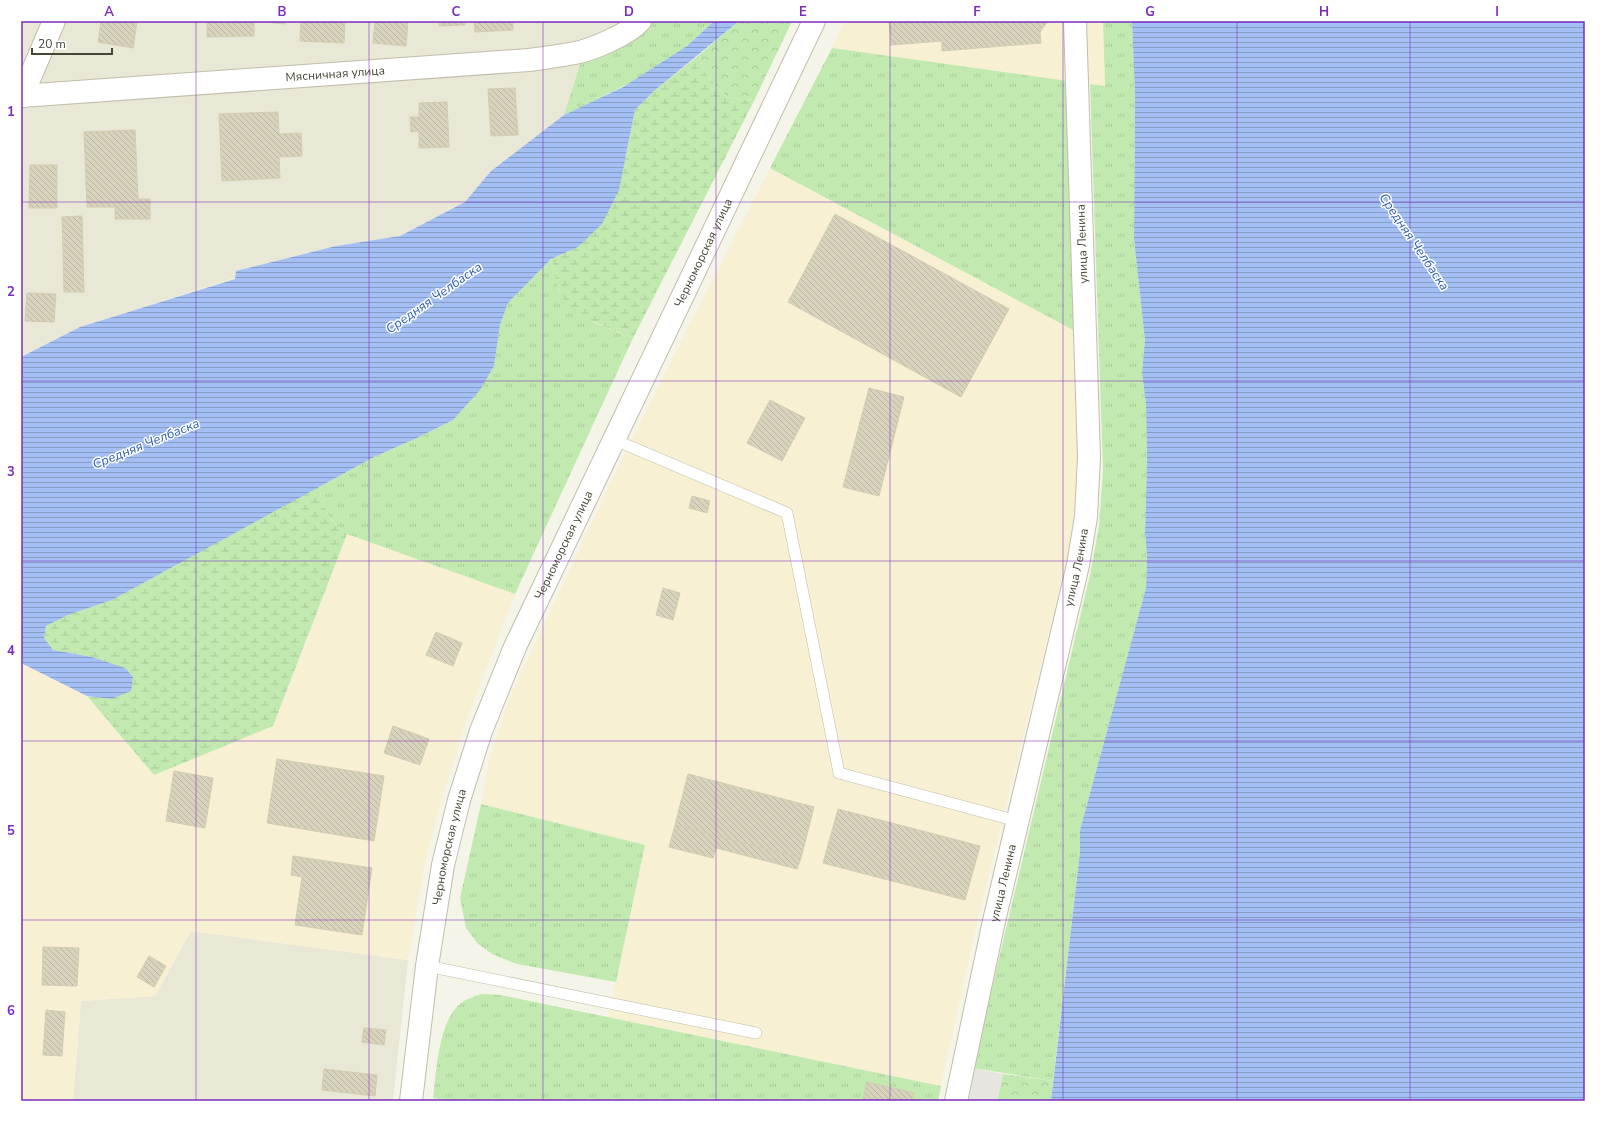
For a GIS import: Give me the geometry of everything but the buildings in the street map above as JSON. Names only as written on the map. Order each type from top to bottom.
[{"type":"street","points":[[22,96],[54,21]]},
{"type":"street","name":"Мясничная улица","points":[[22,96],[529,60],[576,53],[616,38],[638,24],[640,21]]},
{"type":"street","name":"Черноморская улица","points":[[411,1101],[427,966],[444,865],[459,800],[481,731],[515,647],[814,21]]},
{"type":"street","name":"улица Ленина","points":[[956,1101],[1017,821],[1078,566],[1086,517],[1089,457],[1075,21]]},
{"type":"lane","points":[[615,440],[787,513],[839,773],[1017,821]]},
{"type":"lane","points":[[427,966],[756,1033]]},
{"type":"shaded area","points":[[21,21],[653,21],[643,34],[618,48],[580,64],[564,115],[491,171],[465,202],[400,236],[336,246],[236,271],[235,278],[80,327],[21,357]]},
{"type":"shaded area","points":[[844,21],[1103,21],[1105,87],[832,48]]},
{"type":"shaded area","points":[[770,168],[1075,331],[1080,435],[1079,485],[1067,558],[976,928],[941,1086],[608,1017],[645,845],[481,804],[490,755],[512,692],[631,440]]},
{"type":"shaded area","points":[[347,534],[515,594],[468,717],[444,792],[427,853],[408,960],[191,931],[155,996],[81,1001],[73,1101],[21,1101],[21,663],[87,696],[154,775],[273,725]]},
{"type":"shaded area","points":[[191,931],[408,960],[393,1101],[73,1101],[81,1001],[155,996]]},
{"type":"shaded area","points":[[973,1068],[1003,1074],[997,1101],[967,1101]]},
{"type":"green space","points":[[653,21],[714,21],[687,46],[658,66],[627,84],[564,115],[580,64],[618,48],[643,34]]},
{"type":"green space","points":[[739,21],[792,21],[755,99],[741,100],[727,97],[705,73],[699,55]]},
{"type":"green space","points":[[1103,21],[1132,21],[1135,97],[1134,239],[1145,340],[1142,372],[1146,405],[1146,588],[1080,830],[1080,852],[1053,1081],[973,1068],[1090,575],[1099,526],[1103,470],[1090,84],[1105,86]]},
{"type":"green space","points":[[832,48],[1068,81],[1075,331],[770,168]]},
{"type":"green space","points":[[699,55],[705,73],[727,97],[741,100],[755,99],[633,338],[591,320],[571,307],[559,290],[551,259],[578,247],[626,157],[635,110],[654,91]]},
{"type":"green space","points":[[551,259],[559,291],[595,323],[633,338],[515,594],[347,534],[327,514],[319,487],[374,457],[453,420],[494,366],[500,325],[508,303]]},
{"type":"green space","points":[[319,486],[327,513],[330,518],[347,534],[273,726],[154,775],[87,696],[111,699],[92,657],[53,650],[44,638],[46,626],[68,615],[112,600]]},
{"type":"green space","points":[[481,804],[645,845],[616,982],[517,964],[492,954],[478,944],[466,928],[460,898]]},
{"type":"green space","points":[[481,994],[501,995],[941,1086],[938,1101],[450,1101],[433,1098],[440,1045],[449,1019],[455,1009],[464,1001]]},
{"type":"green space","points":[[1003,1074],[1053,1081],[1051,1101],[997,1101]]},
{"type":"water","name":"Средняя Челбаска","points":[[714,21],[739,21],[654,91],[635,110],[619,190],[602,224],[578,247],[551,259],[508,303],[500,325],[494,366],[480,390],[453,420],[374,457],[112,600],[68,615],[46,626],[44,638],[53,650],[92,657],[125,668],[133,677],[131,691],[111,699],[87,696],[21,663],[21,357],[80,327],[235,279],[236,271],[336,246],[400,236],[465,202],[491,171],[564,115],[623,87],[687,46]]},
{"type":"water","name":"Средняя Челбаска","points":[[1132,21],[1585,21],[1585,1101],[1051,1101],[1080,852],[1080,830],[1146,588],[1146,405],[1142,372],[1145,340],[1134,239],[1135,97]]}]
